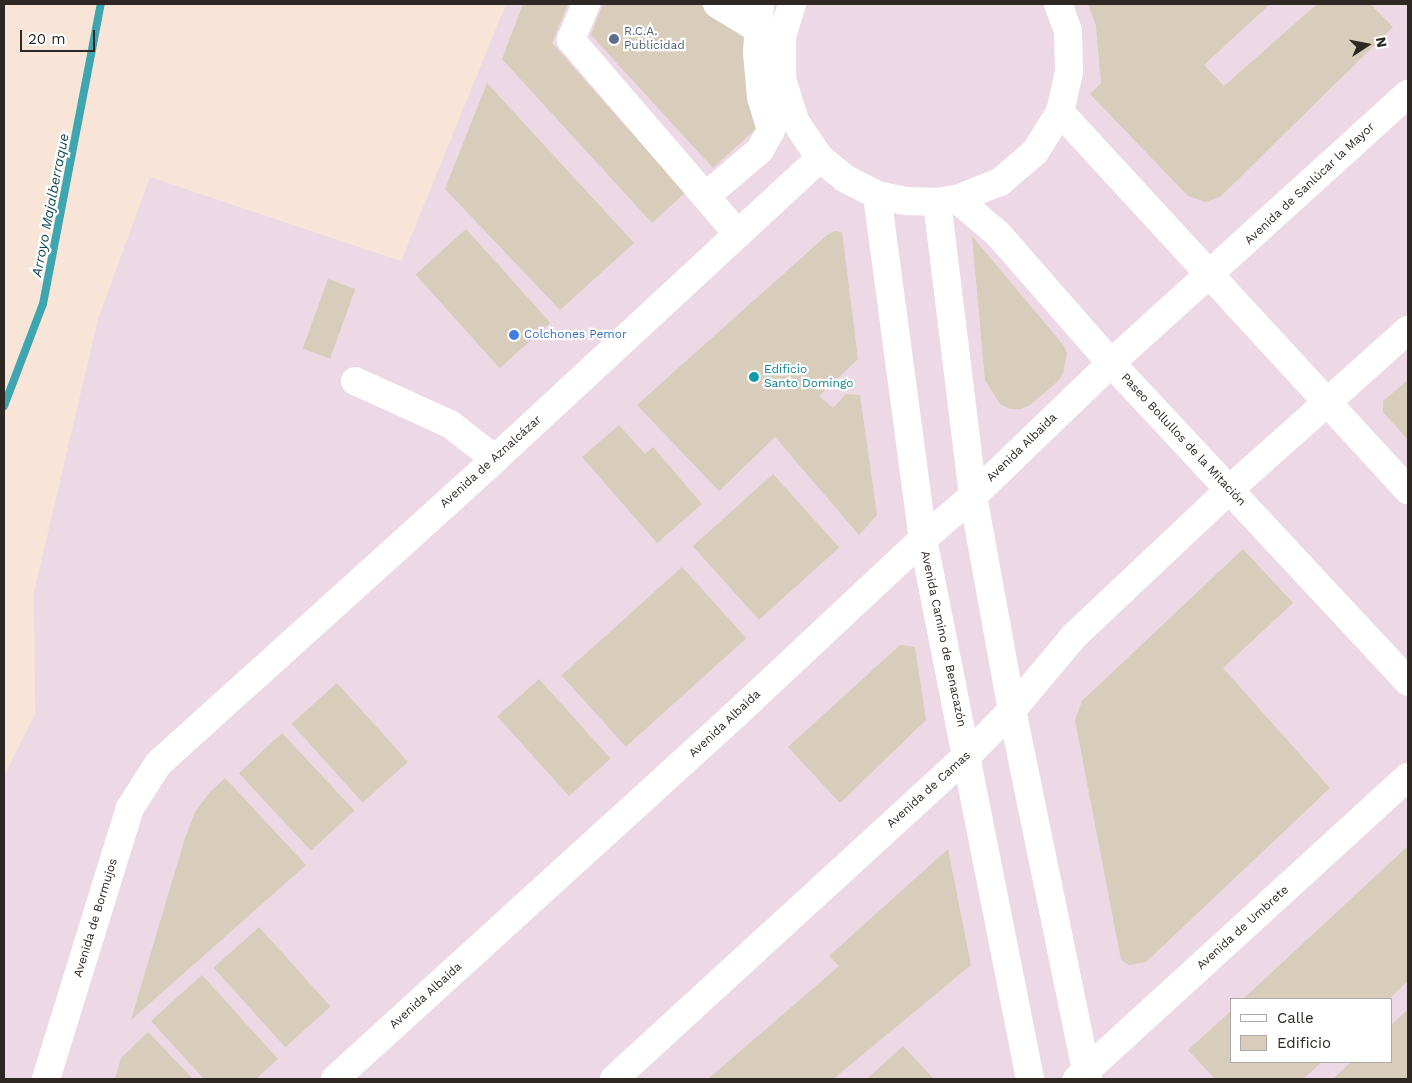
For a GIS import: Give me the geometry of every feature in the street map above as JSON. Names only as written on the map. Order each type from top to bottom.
[{"type":"street","points":[[586,4],[571,40],[738,234]]},
{"type":"street","points":[[717,4],[759,16],[782,44]]},
{"type":"street","points":[[792,4],[782,36],[782,79],[795,121],[820,158],[846,180],[877,195],[906,202],[947,201],[1000,182],[1035,152],[1060,112],[1069,72],[1068,31],[1058,4]]},
{"type":"street","points":[[706,196],[760,150],[771,130],[761,97],[757,52],[759,16]]},
{"type":"street","name":"Avenida de Sanlúcar la Mayor","points":[[1111,363],[1408,94]]},
{"type":"street","points":[[1060,112],[1330,402],[1408,490]]},
{"type":"street","name":"Avenida de Aznalcázar","points":[[158,764],[495,459],[820,158]]},
{"type":"street","name":"Avenida Camino de Benacazón","points":[[877,195],[923,539],[1030,1079]]},
{"type":"street","points":[[947,201],[973,496],[1012,710],[1084,1077]]},
{"type":"street","name":"Paseo Bollullos de la Mitación","points":[[947,201],[998,234],[1111,363],[1230,488],[1408,682]]},
{"type":"street","points":[[1330,402],[1408,330]]},
{"type":"street","name":"Avenida Albaida","points":[[335,1079],[743,707],[923,539],[973,496],[1111,363]]},
{"type":"street","points":[[354,381],[450,424],[495,459]]},
{"type":"street","name":"Avenida de Camas","points":[[614,1079],[967,756],[1012,710],[1074,636],[1230,488],[1330,402]]},
{"type":"street","name":"Avenida de Bormujos","points":[[46,1079],[130,808],[158,764]]},
{"type":"street","name":"Avenida de Umbrete","points":[[1084,1077],[1408,776]]},
{"type":"shaded area","points":[[506,4],[1408,4],[1408,1079],[4,1079],[4,776],[35,714],[34,592],[98,319],[150,177],[401,261]]},
{"type":"building","points":[[523,4],[568,4],[552,43],[685,193],[652,223],[502,59]]},
{"type":"building","points":[[603,4],[700,4],[744,30],[757,128],[713,168],[591,35]]},
{"type":"building","points":[[1088,4],[1270,4],[1204,65],[1224,86],[1317,4],[1370,4],[1393,27],[1221,196],[1206,202],[1188,196],[1090,94],[1101,83],[1096,26]]},
{"type":"building","points":[[487,83],[634,243],[560,310],[445,189]]},
{"type":"building","points":[[466,229],[550,323],[500,368],[415,275]]},
{"type":"building","name":"Edificio Santo Domingo","points":[[835,231],[842,232],[858,359],[819,396],[833,408],[846,394],[860,395],[877,515],[859,535],[775,437],[719,491],[637,405],[827,235]]},
{"type":"building","points":[[972,236],[1064,346],[1067,354],[1063,373],[1058,381],[1030,405],[1021,409],[1010,409],[1000,404],[985,380]]},
{"type":"building","points":[[328,279],[355,289],[330,358],[303,349]]},
{"type":"building","points":[[1408,380],[1408,440],[1383,412],[1383,401]]},
{"type":"building","points":[[619,425],[645,454],[653,447],[702,504],[657,543],[582,457]]},
{"type":"building","points":[[773,474],[839,548],[759,620],[693,546]]},
{"type":"building","points":[[1243,549],[1293,603],[1223,668],[1330,788],[1146,962],[1129,965],[1121,960],[1075,720],[1082,701]]},
{"type":"building","points":[[682,567],[746,638],[626,747],[562,675]]},
{"type":"building","points":[[900,645],[915,647],[926,720],[840,803],[788,747]]},
{"type":"building","points":[[539,679],[611,759],[569,796],[497,716]]},
{"type":"building","points":[[337,683],[408,762],[363,803],[292,724]]},
{"type":"building","points":[[282,733],[354,811],[311,851],[239,773]]},
{"type":"building","points":[[225,778],[306,865],[131,1020],[185,838],[195,812],[210,792]]},
{"type":"building","points":[[1408,846],[1408,981],[1390,998],[1244,998]]},
{"type":"building","points":[[948,849],[971,965],[833,1079],[708,1079],[839,966],[829,956]]},
{"type":"building","points":[[259,927],[331,1007],[285,1047],[214,968]]},
{"type":"building","points":[[202,975],[278,1059],[256,1079],[204,1079],[151,1021]]},
{"type":"building","points":[[1408,1009],[1408,1079],[1333,1079],[1350,1063],[1392,1063],[1392,1024]]},
{"type":"building","points":[[1230,1012],[1230,1063],[1321,1063],[1303,1079],[1215,1079],[1188,1050]]},
{"type":"building","points":[[148,1032],[193,1079],[115,1079],[121,1058]]},
{"type":"building","points":[[903,1046],[934,1079],[867,1079]]},
{"type":"waterway","name":"Arroyo Majalberraque","points":[[4,406],[43,304],[101,4]]},
{"type":"place","name":"R.C.A. Publicidad","points":[[614,39]]},
{"type":"place","name":"Colchones Pemor","points":[[514,335]]},
{"type":"place","name":"Edificio Santo Domingo","points":[[754,377]]}]
